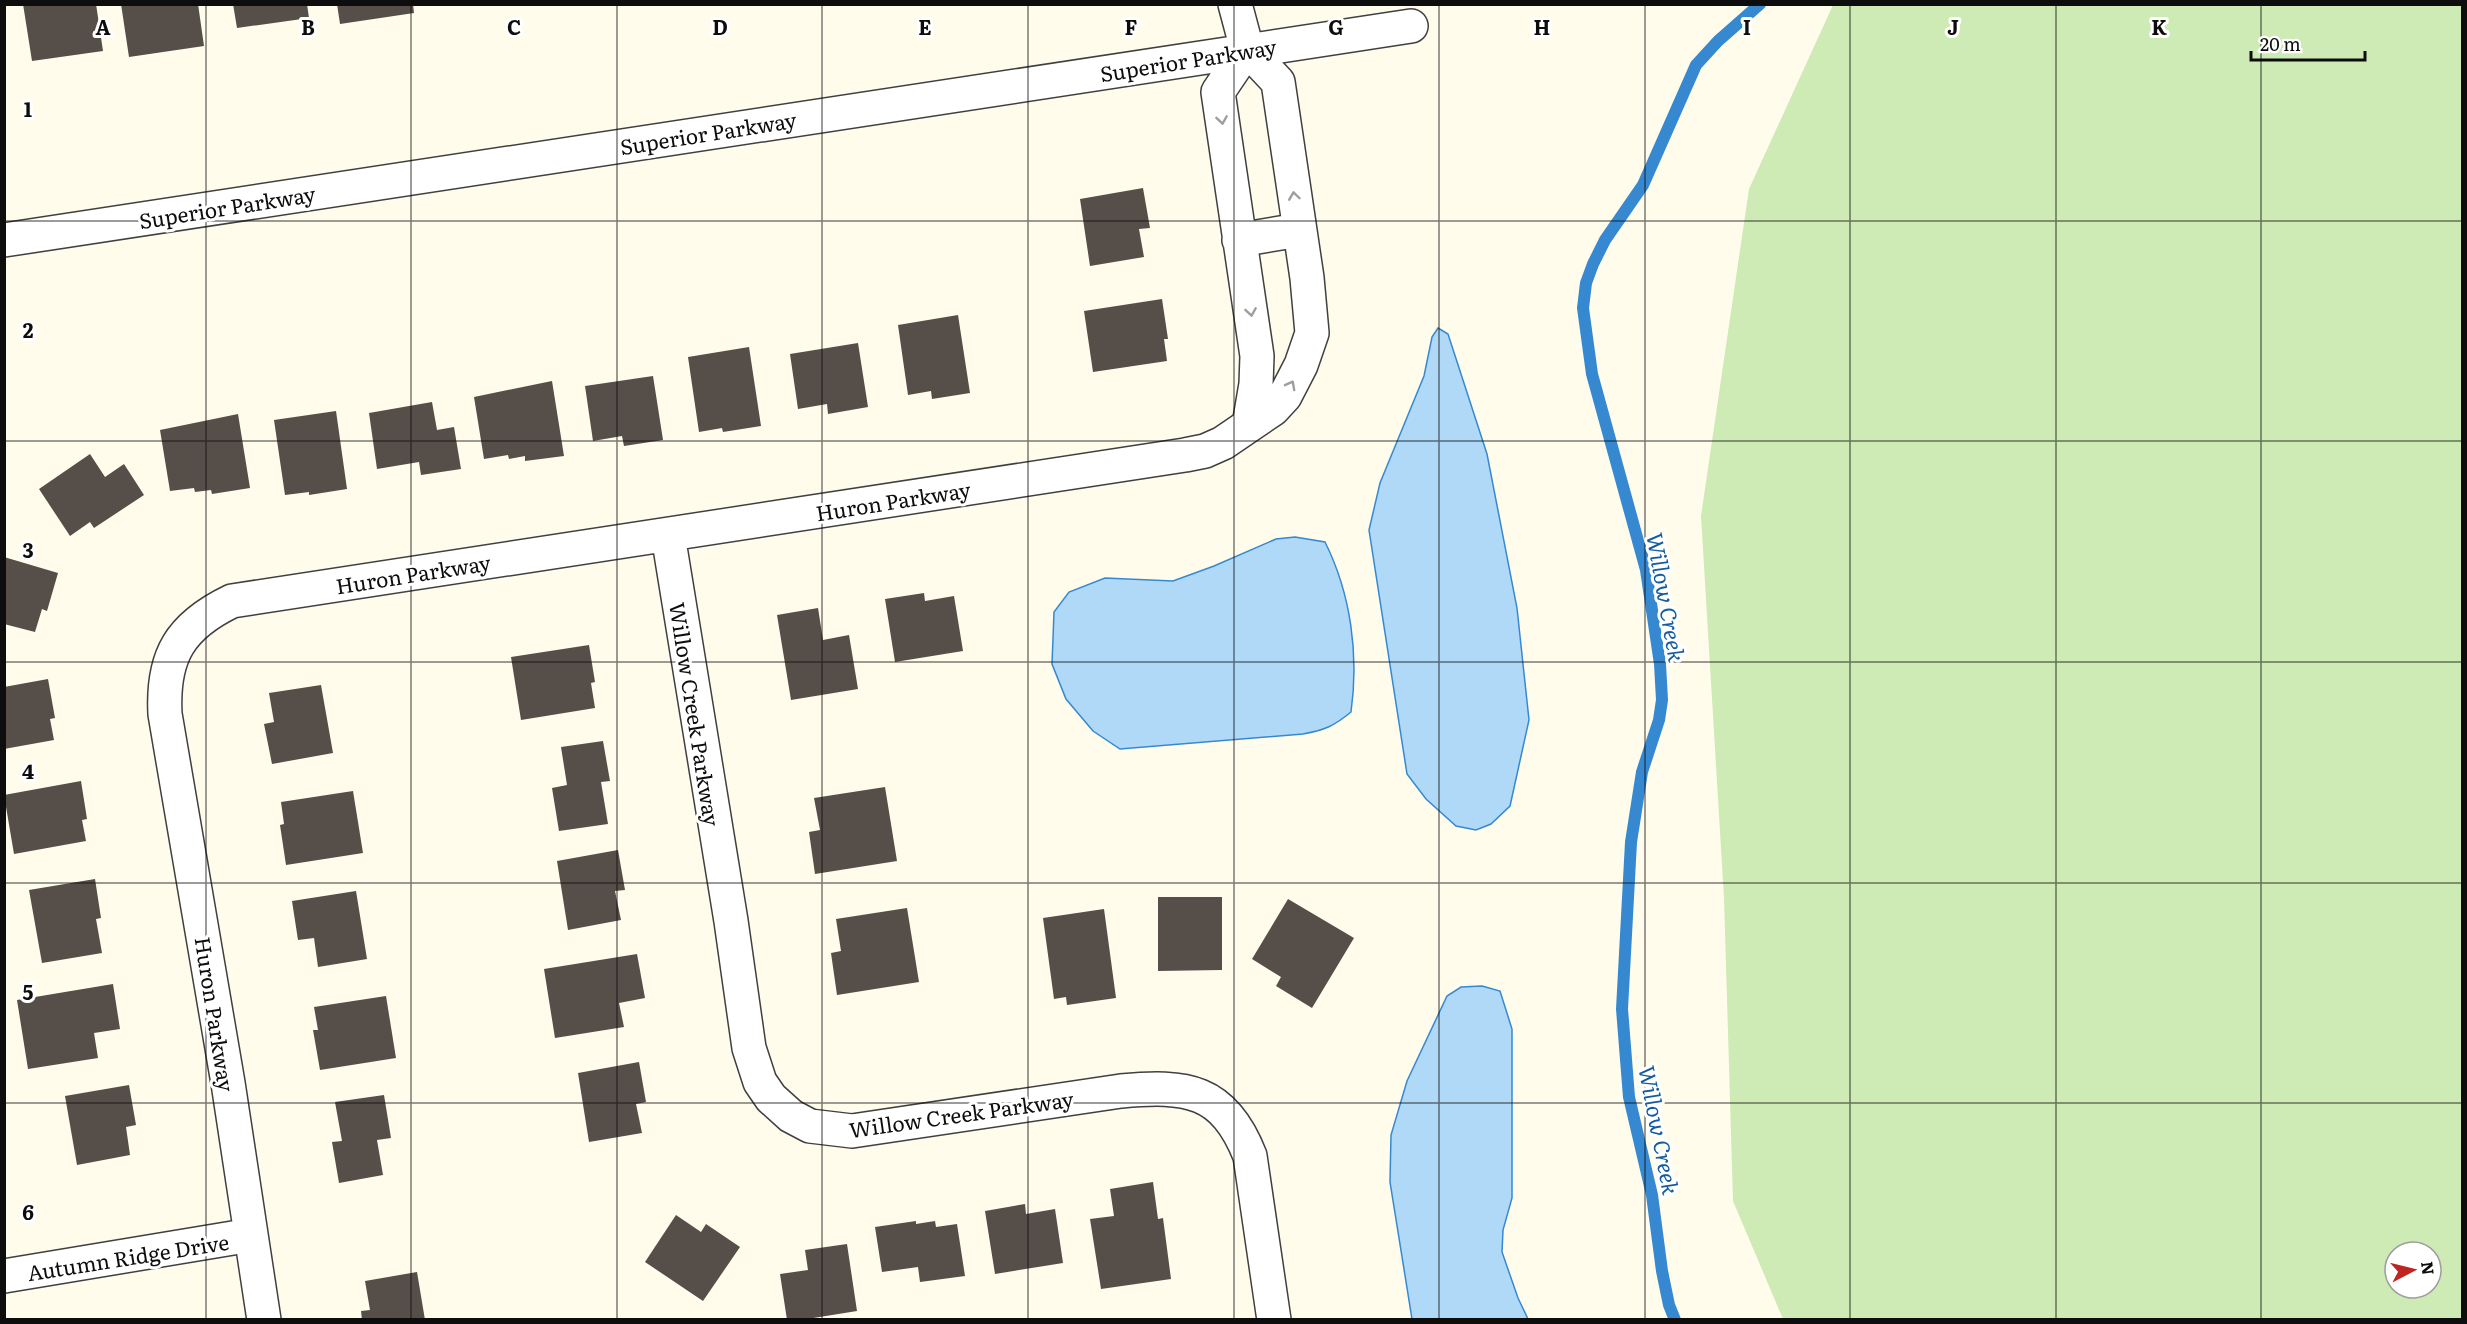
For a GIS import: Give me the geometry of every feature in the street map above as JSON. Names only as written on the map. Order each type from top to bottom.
[{"type":"street","name":"Huron Parkway","points":[[264,1320],[222,1048],[165,714],[165,679],[175,650],[192,627],[217,608],[232,601],[1185,455],[1205,451],[1223,443],[1273,409],[1285,396],[1301,365],[1312,333],[1309,295],[1278,82],[1247,49],[1235,4]]},
{"type":"street","name":"Superior Parkway","points":[[4,240],[1247,49],[1411,26]]},
{"type":"street","points":[[1247,49],[1218,92],[1257,356],[1256,384],[1249,425]]},
{"type":"street","points":[[1239,240],[1299,230]]},
{"type":"street","name":"Willow Creek Parkway","points":[[668,535],[731,921],[749,1048],[760,1082],[771,1098],[791,1116],[810,1126],[852,1131],[1121,1091],[1166,1088],[1199,1096],[1227,1115],[1250,1156],[1274,1320]]},
{"type":"street","name":"Autumn Ridge Drive","points":[[4,1276],[251,1235]]},
{"type":"green space","points":[[1833,5],[2462,5],[2462,1319],[1783,1319],[1733,1201],[1724,898],[1701,516],[1749,189]]},
{"type":"water","points":[[1438,328],[1448,334],[1487,454],[1517,608],[1529,720],[1510,806],[1491,824],[1476,830],[1456,826],[1426,799],[1407,774],[1369,530],[1380,483],[1424,376],[1432,337]]},
{"type":"water","points":[[1295,537],[1325,542],[1347,604],[1353,647],[1353,690],[1351,712],[1339,721],[1329,727],[1303,734],[1120,749],[1093,731],[1066,699],[1052,664],[1054,612],[1069,592],[1105,578],[1173,581],[1276,539]]},
{"type":"water","points":[[1482,986],[1500,991],[1512,1029],[1512,1198],[1503,1230],[1502,1252],[1528,1319],[1412,1319],[1390,1182],[1391,1135],[1407,1081],[1447,996],[1461,987]]},
{"type":"building","points":[[23,4],[96,4],[103,51],[32,61]]},
{"type":"building","points":[[121,4],[198,4],[204,46],[129,57]]},
{"type":"building","points":[[233,4],[307,4],[309,18],[237,28]]},
{"type":"building","points":[[337,4],[413,4],[414,13],[340,24]]},
{"type":"building","points":[[1143,188],[1150,228],[1139,229],[1144,257],[1090,266],[1080,199]]},
{"type":"building","points":[[1162,299],[1168,339],[1164,339],[1167,361],[1093,372],[1084,311]]},
{"type":"building","points":[[958,315],[970,393],[932,399],[931,391],[908,395],[898,325]]},
{"type":"building","points":[[858,343],[868,407],[828,414],[827,404],[798,409],[790,354]]},
{"type":"building","points":[[749,347],[761,426],[723,432],[722,428],[699,432],[688,357]]},
{"type":"building","points":[[653,376],[663,440],[624,446],[622,436],[593,441],[585,386]]},
{"type":"building","points":[[552,381],[564,456],[525,461],[525,456],[509,459],[508,455],[484,459],[474,397]]},
{"type":"building","points":[[432,402],[437,430],[454,427],[461,469],[421,475],[419,462],[377,469],[369,413]]},
{"type":"building","points":[[336,411],[347,489],[309,495],[309,492],[285,495],[274,420]]},
{"type":"building","points":[[238,414],[250,488],[212,494],[211,490],[195,492],[194,488],[170,491],[160,430]]},
{"type":"building","points":[[90,454],[105,477],[124,464],[144,495],[94,528],[90,522],[70,536],[39,489]]},
{"type":"building","points":[[4,557],[58,573],[47,611],[42,609],[35,632],[4,624]]},
{"type":"building","points":[[924,593],[925,601],[954,596],[963,651],[895,662],[885,599]]},
{"type":"building","points":[[818,608],[823,640],[849,635],[858,689],[791,700],[777,615]]},
{"type":"building","points":[[589,645],[595,682],[591,683],[595,708],[521,720],[511,657]]},
{"type":"building","points":[[48,679],[55,718],[50,719],[54,740],[4,749],[4,687]]},
{"type":"building","points":[[321,685],[333,753],[272,764],[264,724],[274,722],[269,693]]},
{"type":"building","points":[[603,741],[610,781],[601,782],[608,824],[559,831],[552,788],[567,785],[561,747]]},
{"type":"building","points":[[81,781],[87,819],[82,820],[86,841],[14,854],[4,795]]},
{"type":"building","points":[[885,787],[897,861],[815,874],[809,832],[820,830],[814,798]]},
{"type":"building","points":[[353,791],[363,853],[286,865],[280,825],[284,824],[281,802]]},
{"type":"building","points":[[618,850],[625,890],[615,891],[621,920],[568,930],[557,861]]},
{"type":"building","points":[[95,879],[101,918],[96,919],[102,953],[42,963],[29,890]]},
{"type":"building","points":[[356,891],[367,959],[318,967],[314,938],[298,940],[292,901]]},
{"type":"building","points":[[1158,897],[1222,897],[1222,970],[1158,971]]},
{"type":"building","points":[[1288,899],[1354,938],[1312,1008],[1276,986],[1281,977],[1252,959]]},
{"type":"building","points":[[907,908],[919,982],[837,995],[831,953],[841,951],[836,919]]},
{"type":"building","points":[[1104,909],[1116,998],[1067,1005],[1066,997],[1054,999],[1043,918]]},
{"type":"building","points":[[637,954],[645,998],[619,1003],[624,1027],[555,1038],[544,969]]},
{"type":"building","points":[[113,984],[120,1029],[94,1033],[98,1058],[28,1069],[17,1000]]},
{"type":"building","points":[[386,996],[396,1058],[320,1070],[313,1030],[318,1030],[314,1007]]},
{"type":"building","points":[[639,1062],[646,1102],[636,1104],[642,1133],[589,1142],[578,1073]]},
{"type":"building","points":[[129,1085],[136,1125],[126,1127],[130,1155],[77,1165],[65,1096]]},
{"type":"building","points":[[384,1095],[391,1138],[377,1140],[383,1175],[339,1183],[332,1142],[342,1141],[335,1102]]},
{"type":"building","points":[[1153,1182],[1158,1219],[1163,1218],[1171,1279],[1101,1289],[1090,1219],[1114,1216],[1110,1189]]},
{"type":"building","points":[[1025,1204],[1026,1214],[1055,1209],[1063,1263],[995,1274],[985,1211]]},
{"type":"building","points":[[676,1215],[701,1232],[706,1224],[740,1247],[703,1301],[645,1262]]},
{"type":"building","points":[[916,1221],[916,1224],[935,1221],[936,1227],[957,1224],[965,1276],[920,1282],[918,1267],[882,1272],[875,1227]]},
{"type":"building","points":[[847,1244],[857,1311],[787,1320],[780,1274],[808,1270],[805,1250]]},
{"type":"building","points":[[417,1272],[425,1320],[362,1320],[361,1311],[370,1310],[365,1281]]},
{"type":"waterway","name":"Willow Creek","points":[[1675,1320],[1669,1305],[1652,1195],[1629,1097],[1622,1009],[1631,842],[1642,772],[1659,720],[1662,700],[1660,664],[1646,570],[1592,374],[1583,308],[1586,283],[1593,264],[1605,240],[1643,185],[1696,65],[1718,41],[1760,4]]}]
